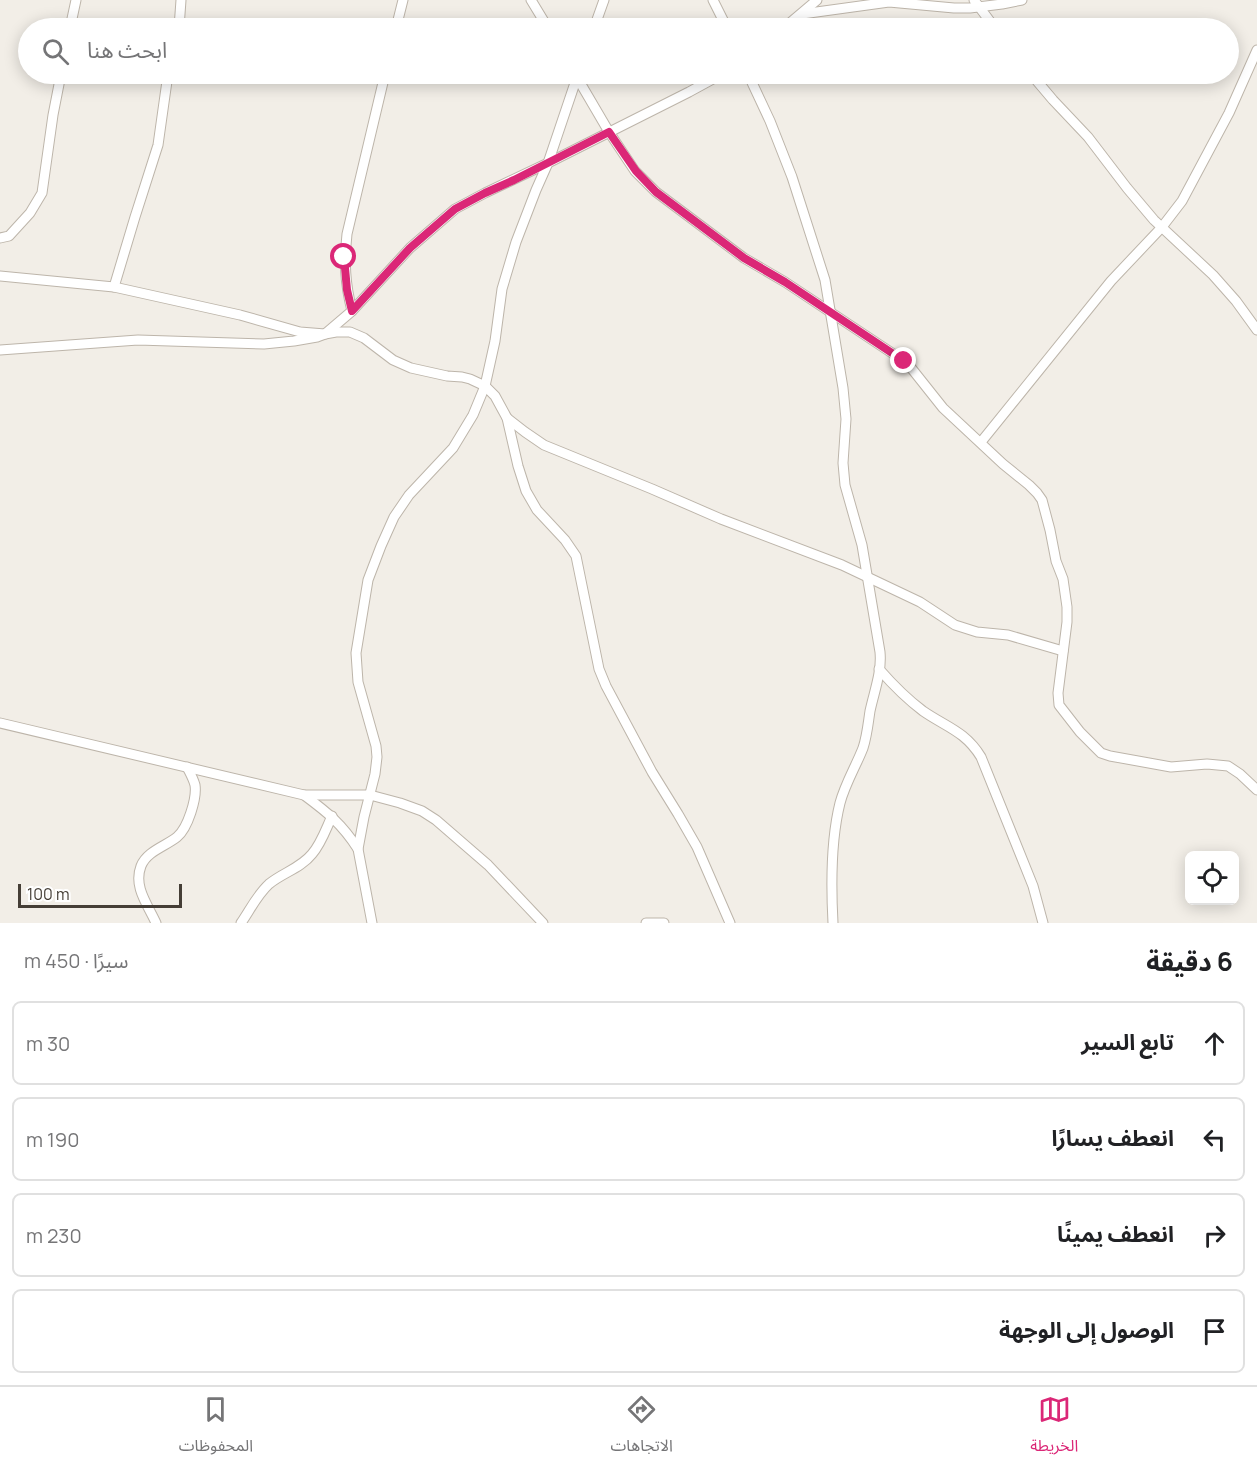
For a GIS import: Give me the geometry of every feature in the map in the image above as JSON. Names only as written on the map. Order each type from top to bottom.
[{"type":"street","points":[[72,18],[76,0]]},
{"type":"street","points":[[179,18],[181,0]]},
{"type":"street","points":[[398,18],[402,0]]},
{"type":"street","points":[[531,0],[542,18]]},
{"type":"street","points":[[598,18],[604,0]]},
{"type":"street","points":[[713,0],[722,18]]},
{"type":"street","points":[[797,18],[816,0]]},
{"type":"street","points":[[802,14],[889,2],[940,8],[970,8],[976,3],[1002,4],[1022,0]]},
{"type":"street","points":[[976,3],[987,18]]},
{"type":"street","points":[[981,442],[1111,281],[1162,227],[1182,201],[1228,113],[1257,50]]},
{"type":"street","points":[[0,238],[9,236],[30,213],[42,193],[59,84]]},
{"type":"street","points":[[114,287],[158,145],[167,84]]},
{"type":"street","points":[[352,311],[347,290],[344,257],[347,234],[383,84]]},
{"type":"street","points":[[372,923],[358,849],[377,757],[358,682],[356,653],[368,580],[394,517],[409,495],[453,448],[473,415],[485,386],[495,341],[502,289],[516,242],[548,163],[574,84]]},
{"type":"street","points":[[583,84],[609,132],[636,171],[656,192],[744,258],[831,311],[904,361],[943,408],[1003,465],[1037,493],[1042,500],[1056,561],[1066,591],[1068,622],[1058,693],[1059,705],[1080,732],[1101,753],[1110,756],[1171,768],[1207,764],[1228,766],[1257,790]]},
{"type":"street","points":[[0,276],[114,287],[240,315],[300,332],[324,334],[352,311],[410,248],[455,209],[703,84]]},
{"type":"street","points":[[753,84],[792,177],[825,280],[846,419],[844,485],[859,533],[880,652],[879,669],[864,744],[840,800],[837,814],[833,870],[833,923]]},
{"type":"street","points":[[1039,84],[1088,137],[1127,188],[1162,227],[1213,274],[1257,330]]},
{"type":"street","points":[[0,350],[138,340],[264,344],[309,339],[336,332],[350,332],[364,338],[393,360],[411,368],[462,377],[485,386],[495,396],[507,418],[526,491],[537,510],[565,540],[576,556],[599,669],[606,686],[652,772],[697,847],[730,923]]},
{"type":"street","points":[[507,418],[544,445],[721,519],[842,565],[920,603],[955,625],[976,632],[1008,635],[1063,651]]},
{"type":"street","points":[[879,669],[907,699],[967,738],[974,745],[981,757],[1033,886],[1043,923]]},
{"type":"street","points":[[0,723],[304,795],[370,795],[400,803],[422,811],[436,820],[488,865],[540,919],[552,923]]},
{"type":"street","points":[[156,923],[141,892],[141,866],[149,855],[176,838],[187,824],[195,787],[187,767]]},
{"type":"street","points":[[304,795],[343,826],[358,849]]},
{"type":"street","points":[[241,923],[260,894],[269,885],[312,855],[332,816]]},
{"type":"street","points":[[646,923],[664,923]]},
{"type":"route","points":[[344,257],[347,290],[352,311],[410,248],[455,209],[609,132],[643,180],[656,192],[744,258],[831,311],[904,361]]}]
